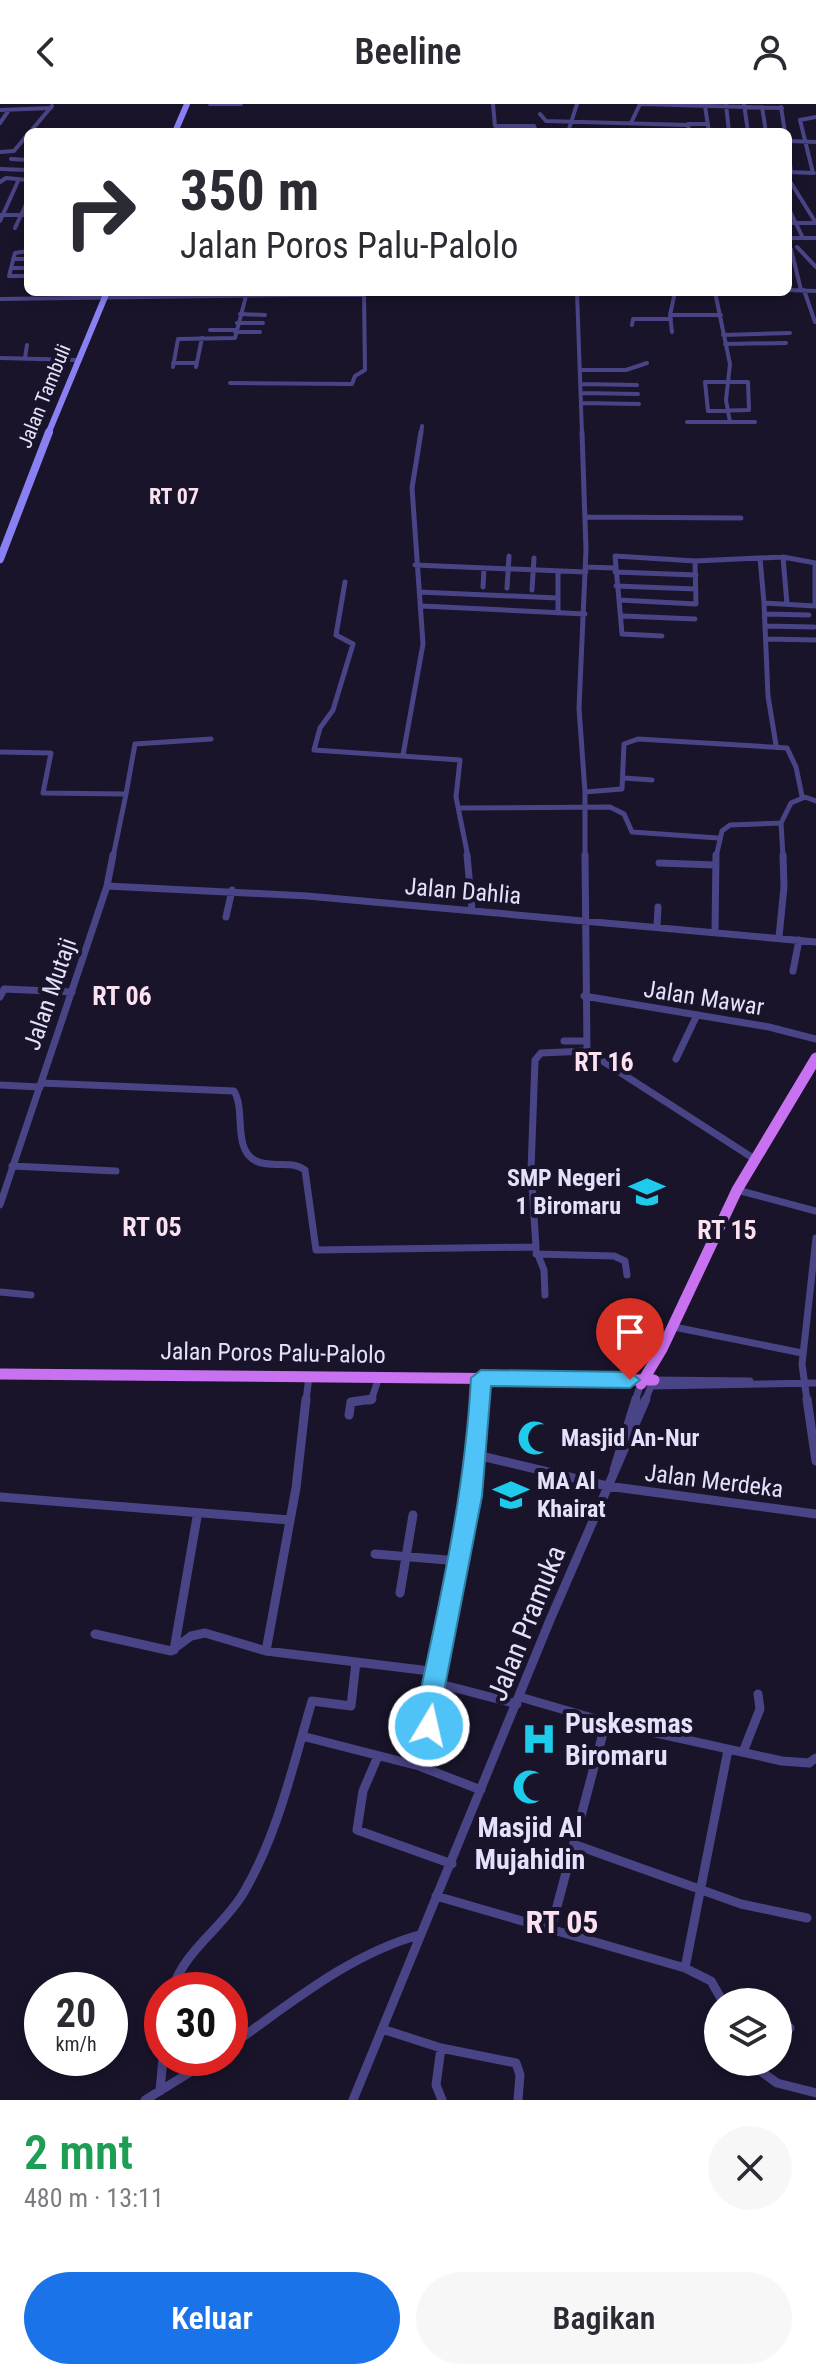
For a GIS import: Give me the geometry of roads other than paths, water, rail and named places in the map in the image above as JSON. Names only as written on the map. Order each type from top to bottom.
[{"type":"main road","points":[[647,1383],[737,1190],[816,1058]]},
{"type":"main road","points":[[647,1383],[679,1328],[692,1286]]},
{"type":"main road","name":"Jalan Poros Palu-Palolo","points":[[0,1374],[481,1378],[647,1383]]},
{"type":"street","points":[[177,128],[187,104]]},
{"type":"street","points":[[210,104],[241,104]]},
{"type":"street","points":[[493,104],[495,126],[535,128]]},
{"type":"street","points":[[568,128],[577,104]]},
{"type":"street","points":[[631,123],[640,104],[781,106],[784,128]]},
{"type":"street","points":[[707,105],[708,128]]},
{"type":"street","points":[[726,105],[729,128]]},
{"type":"street","points":[[0,110],[52,106]]},
{"type":"street","points":[[33,128],[52,106]]},
{"type":"street","points":[[744,106],[747,128]]},
{"type":"street","points":[[762,106],[765,128]]},
{"type":"street","points":[[1,120],[9,110]]},
{"type":"street","points":[[540,114],[544,121],[708,124]]},
{"type":"street","points":[[792,174],[814,173],[801,118],[816,117]]},
{"type":"street","points":[[0,152],[14,151],[24,139]]},
{"type":"street","points":[[792,141],[816,142]]},
{"type":"street","points":[[11,159],[24,160]]},
{"type":"street","points":[[7,167],[24,168]]},
{"type":"street","points":[[0,169],[24,168]]},
{"type":"street","points":[[0,182],[6,178],[24,180]]},
{"type":"street","points":[[1,217],[19,179]]},
{"type":"street","points":[[792,179],[816,223],[792,223]]},
{"type":"street","points":[[15,228],[24,209]]},
{"type":"street","points":[[792,213],[803,238]]},
{"type":"street","points":[[1,217],[21,215]]},
{"type":"street","points":[[792,238],[816,238]]},
{"type":"street","points":[[815,322],[803,290],[794,248],[816,267]]},
{"type":"street","points":[[24,252],[15,253],[9,276],[24,276]]},
{"type":"street","points":[[12,264],[24,260]]},
{"type":"street","points":[[0,264],[24,267]]},
{"type":"street","points":[[792,290],[816,291]]},
{"type":"street","points":[[0,299],[79,296]]},
{"type":"street","name":"Jalan Tambuli","points":[[0,559],[76,360],[105,296]]},
{"type":"street","points":[[202,338],[196,365],[173,365],[178,339],[202,338],[235,338],[246,296]]},
{"type":"street","points":[[230,383],[352,384],[355,376],[365,370],[364,296]]},
{"type":"street","points":[[577,296],[586,570],[579,691],[585,792],[584,996],[587,1051]]},
{"type":"street","points":[[672,332],[674,296]]},
{"type":"street","points":[[716,296],[731,381]]},
{"type":"street","points":[[240,314],[265,315]]},
{"type":"street","points":[[632,325],[633,319],[721,315]]},
{"type":"street","points":[[236,329],[263,323]]},
{"type":"street","points":[[210,330],[260,332]]},
{"type":"street","points":[[723,335],[790,333]]},
{"type":"street","points":[[725,344],[786,343]]},
{"type":"street","points":[[25,358],[27,345]]},
{"type":"street","points":[[0,358],[76,360]]},
{"type":"street","points":[[581,370],[626,370],[647,363]]},
{"type":"street","points":[[730,422],[726,385],[731,381]]},
{"type":"street","points":[[731,381],[749,383],[749,410],[708,411],[705,383],[731,381]]},
{"type":"street","points":[[582,384],[637,385]]},
{"type":"street","points":[[582,393],[638,394]]},
{"type":"street","points":[[582,403],[639,404]]},
{"type":"street","points":[[687,422],[755,422]]},
{"type":"street","points":[[403,755],[423,644],[422,606],[415,565],[412,488],[422,426]]},
{"type":"street","points":[[585,517],[741,518]]},
{"type":"street","points":[[507,588],[509,556]]},
{"type":"street","points":[[662,636],[622,634],[623,616],[616,600],[615,556],[695,561],[783,557],[816,563],[815,606],[764,603]]},
{"type":"street","points":[[783,557],[787,604]]},
{"type":"street","points":[[532,590],[534,558]]},
{"type":"street","points":[[760,558],[768,696],[776,745]]},
{"type":"street","points":[[616,600],[696,604],[695,561]]},
{"type":"street","points":[[415,565],[696,575]]},
{"type":"street","points":[[483,587],[484,568]]},
{"type":"street","points":[[558,571],[558,613]]},
{"type":"street","points":[[345,582],[336,635],[353,644],[333,710],[320,728],[314,750],[460,760],[456,799],[460,808],[472,910]]},
{"type":"street","points":[[616,586],[696,589]]},
{"type":"street","points":[[419,592],[558,598]]},
{"type":"street","points":[[422,606],[585,614]]},
{"type":"street","points":[[765,614],[809,615]]},
{"type":"street","points":[[623,616],[695,619]]},
{"type":"street","points":[[765,626],[814,627]]},
{"type":"street","points":[[766,639],[816,640]]},
{"type":"street","name":"Jalan Mutaji","points":[[0,1205],[107,886],[135,744],[211,739]]},
{"type":"street","points":[[585,792],[620,791],[624,778],[624,744],[631,739],[776,745],[791,751],[803,798]]},
{"type":"street","points":[[0,752],[51,753],[43,793],[126,794]]},
{"type":"street","points":[[624,778],[652,780]]},
{"type":"street","points":[[779,937],[784,887],[781,823],[791,803],[803,798],[816,801]]},
{"type":"street","points":[[460,808],[615,808],[624,814],[632,832],[718,838]]},
{"type":"street","points":[[715,931],[718,838],[730,825],[781,823]]},
{"type":"street","points":[[659,863],[716,865]]},
{"type":"street","name":"Jalan Dahlia","points":[[107,886],[232,890],[585,919],[816,942]]},
{"type":"street","points":[[226,917],[232,890]]},
{"type":"street","points":[[657,926],[658,907]]},
{"type":"street","points":[[793,971],[799,940]]},
{"type":"street","points":[[0,997],[4,989],[72,992]]},
{"type":"street","name":"Jalan Mawar","points":[[584,996],[769,1027],[816,1039]]},
{"type":"street","points":[[676,1059],[679,1048],[694,1030],[697,1015]]},
{"type":"street","points":[[564,1041],[586,1041]]},
{"type":"street","points":[[545,1295],[544,1270],[536,1250],[531,1170],[535,1060],[541,1053],[587,1051],[756,1160]]},
{"type":"street","points":[[0,1085],[200,1088],[238,1094],[243,1145],[255,1161],[304,1167],[309,1184],[314,1248],[536,1250],[618,1257],[626,1263],[627,1275]]},
{"type":"street","points":[[12,1166],[116,1171]]},
{"type":"street","points":[[737,1190],[816,1211]]},
{"type":"street","points":[[816,1238],[802,1353],[803,1383],[816,1461]]},
{"type":"street","points":[[0,1292],[31,1295]]},
{"type":"street","points":[[679,1328],[802,1353]]},
{"type":"street","points":[[266,1651],[282,1581],[309,1376]]},
{"type":"street","points":[[349,1415],[351,1402],[366,1403],[373,1398],[379,1377]]},
{"type":"street","points":[[419,1766],[428,1742],[427,1717],[437,1678],[477,1455],[481,1378]]},
{"type":"street","points":[[647,1383],[816,1383]]},
{"type":"street","name":"Jalan Pramuka","points":[[353,2100],[607,1486],[622,1461],[647,1383]]},
{"type":"street","name":"Jalan Merdeka","points":[[477,1455],[607,1486],[816,1514]]},
{"type":"street","points":[[0,1497],[64,1499],[197,1517],[290,1520]]},
{"type":"street","points":[[400,1593],[413,1515]]},
{"type":"street","points":[[174,1650],[197,1517]]},
{"type":"street","points":[[375,1554],[459,1561]]},
{"type":"street","points":[[174,1650],[191,1636],[205,1633],[266,1651],[356,1662],[437,1678],[519,1701],[728,1750],[801,1763],[816,1758]]},
{"type":"street","points":[[95,1634],[174,1650]]},
{"type":"street","points":[[180,1972],[244,1893],[312,1701],[351,1706],[356,1662]]},
{"type":"street","points":[[743,1752],[760,1709],[758,1694]]},
{"type":"street","points":[[551,1929],[576,1845],[606,1722]]},
{"type":"street","points":[[302,1736],[419,1766],[481,1790]]},
{"type":"street","points":[[685,1968],[728,1750]]},
{"type":"street","points":[[378,1756],[365,1785],[355,1828],[452,1864]]},
{"type":"street","points":[[576,1845],[757,1909],[807,1918]]},
{"type":"street","points":[[436,1896],[685,1968],[711,1981],[715,1988]]},
{"type":"street","points":[[248,2034],[367,1956],[402,1938],[419,1935]]},
{"type":"street","points":[[382,2029],[441,2048],[516,2063],[520,2075],[518,2100]]},
{"type":"street","points":[[441,2048],[436,2085],[442,2100]]},
{"type":"street","points":[[160,2091],[161,2076]]},
{"type":"street","points":[[145,2100],[184,2076]]},
{"type":"street","points":[[767,2076],[777,2083],[816,2093]]},
{"type":"place","name":"SMP Negeri 1 Biromaru","points":[[647,1192]]},
{"type":"place","name":"Masjid An-Nur","points":[[535,1438]]},
{"type":"place","name":"MA Al Khairat","points":[[511,1495]]},
{"type":"place","name":"Puskesmas Biromaru","points":[[539,1739]]},
{"type":"place","name":"Masjid Al Mujahidin","points":[[530,1787]]},
{"type":"district","name":"RT 07","points":[[174,496]]},
{"type":"district","name":"RT 06","points":[[122,996]]},
{"type":"district","name":"RT 16","points":[[604,1062]]},
{"type":"district","name":"RT 05","points":[[152,1227]]},
{"type":"district","name":"RT 15","points":[[727,1230]]},
{"type":"district","name":"RT 05","points":[[562,1922]]}]
